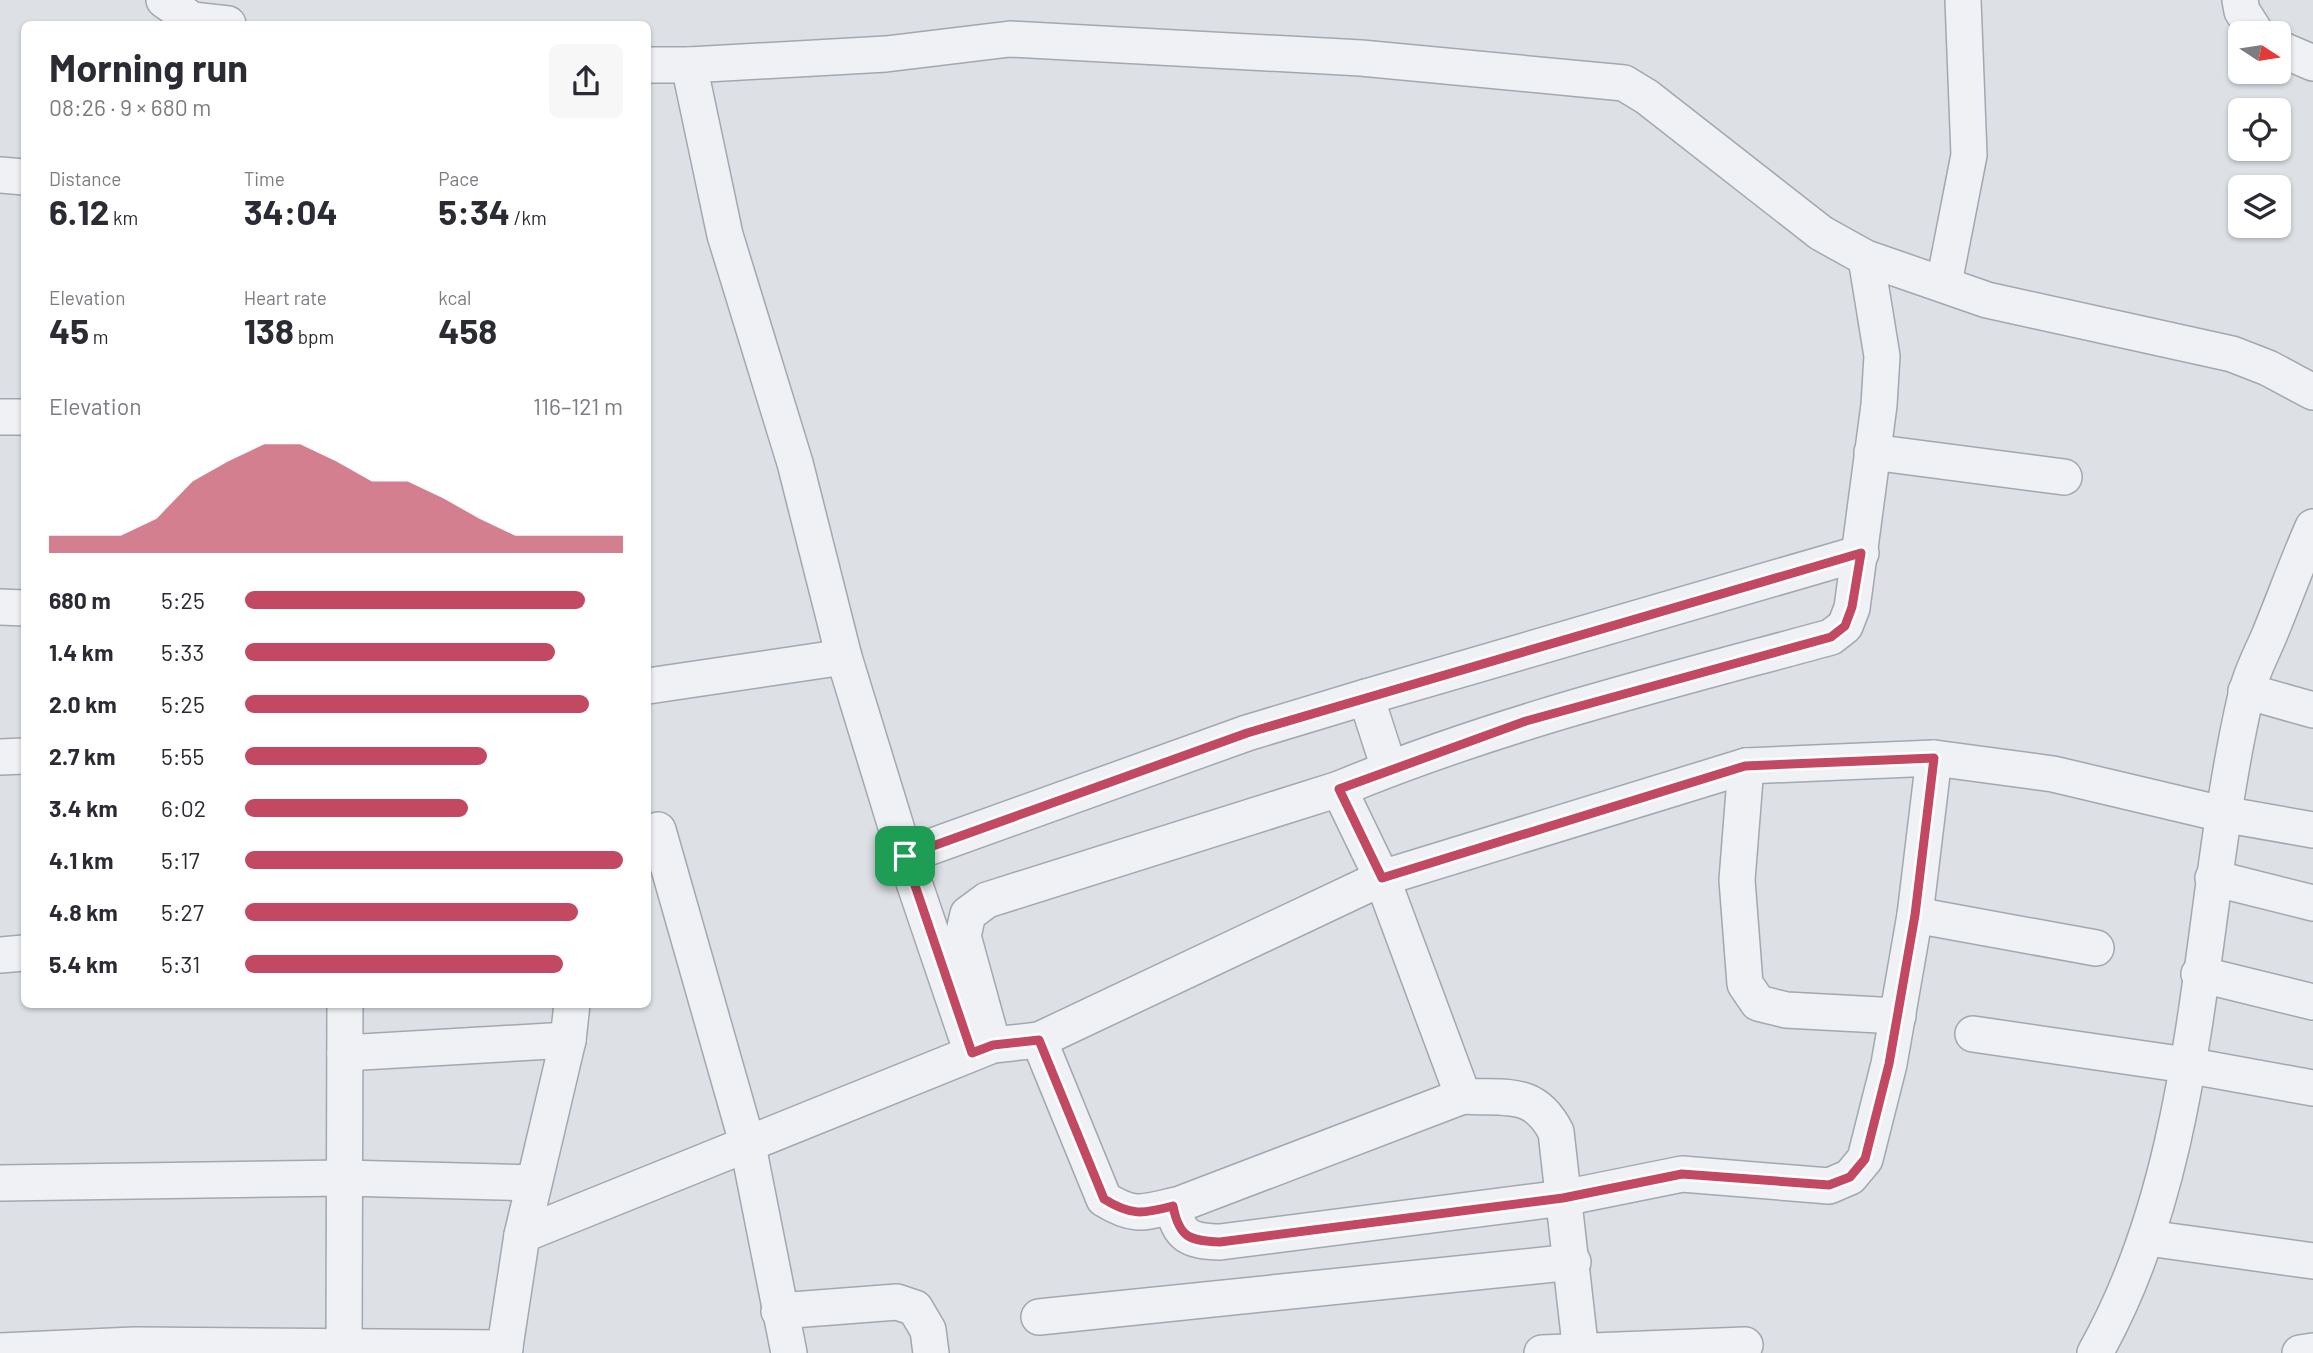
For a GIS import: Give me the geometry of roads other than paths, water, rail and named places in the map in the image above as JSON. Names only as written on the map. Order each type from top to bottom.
[{"type":"street","points":[[164,0],[192,20],[201,21]]},
{"type":"street","points":[[1944,283],[1969,155],[1963,0]]},
{"type":"street","points":[[2240,0],[2242,11],[2248,21]]},
{"type":"street","points":[[651,65],[886,54],[1010,39],[1361,58],[1598,78],[1625,83],[1647,97],[1821,233],[1866,258],[1987,300],[2232,354],[2268,368],[2313,392]]},
{"type":"street","points":[[2291,54],[2313,63]]},
{"type":"street","points":[[690,65],[725,235],[795,463],[844,657],[905,856],[983,1049]]},
{"type":"street","points":[[0,176],[21,177]]},
{"type":"street","points":[[983,1049],[963,936],[968,914],[987,900],[1339,789],[1389,768],[1526,721],[1831,637],[1845,626],[1861,553],[1879,405],[1882,356],[1866,258]]},
{"type":"street","points":[[0,417],[21,417]]},
{"type":"street","points":[[1872,452],[2064,477]]},
{"type":"street","points":[[2095,1353],[2115,1317],[2148,1237],[2177,1126],[2222,814],[2246,691],[2313,527]]},
{"type":"street","points":[[905,856],[1247,733],[1861,553]]},
{"type":"street","points":[[0,607],[21,608]]},
{"type":"street","points":[[651,686],[844,657]]},
{"type":"street","points":[[2246,691],[2313,710]]},
{"type":"street","points":[[1366,696],[1389,768]]},
{"type":"street","points":[[0,757],[21,756]]},
{"type":"street","points":[[1173,1206],[1177,1224],[1184,1235],[1199,1241],[1220,1242],[1563,1198],[1682,1174],[1829,1185],[1850,1177],[1865,1159],[1898,1016],[1915,915],[1934,758]]},
{"type":"street","points":[[522,1235],[983,1049],[1039,1040],[1382,878],[1745,766],[1934,758],[2053,774],[2222,814],[2313,830]]},
{"type":"street","points":[[1745,766],[1737,880],[1745,985],[1758,1003],[1786,1010],[1898,1016]]},
{"type":"street","points":[[1339,789],[1382,878],[1463,1096]]},
{"type":"street","points":[[658,830],[748,1146],[789,1353]]},
{"type":"street","points":[[2213,878],[2313,902]]},
{"type":"street","points":[[1915,915],[2096,948]]},
{"type":"street","points":[[0,955],[21,953]]},
{"type":"street","points":[[2199,974],[2313,1002]]},
{"type":"street","points":[[344,1350],[345,1008]]},
{"type":"street","points":[[0,1351],[134,1345],[505,1351],[522,1235],[568,1040],[572,1008]]},
{"type":"street","points":[[1973,1034],[2186,1065],[2313,1088]]},
{"type":"street","points":[[345,1053],[568,1040]]},
{"type":"street","points":[[1039,1040],[1104,1199],[1125,1212],[1149,1212],[1173,1206],[1463,1096],[1530,1101],[1547,1114],[1556,1132],[1573,1262],[1581,1351]]},
{"type":"street","points":[[0,1184],[344,1178],[534,1183]]},
{"type":"street","points":[[2148,1237],[2313,1261]]},
{"type":"street","points":[[1039,1317],[1573,1262]]},
{"type":"street","points":[[779,1311],[897,1302],[915,1308],[928,1331],[931,1353]]},
{"type":"street","points":[[1542,1353],[1745,1345]]},
{"type":"street","points":[[2300,1353],[2313,1352]]}]
